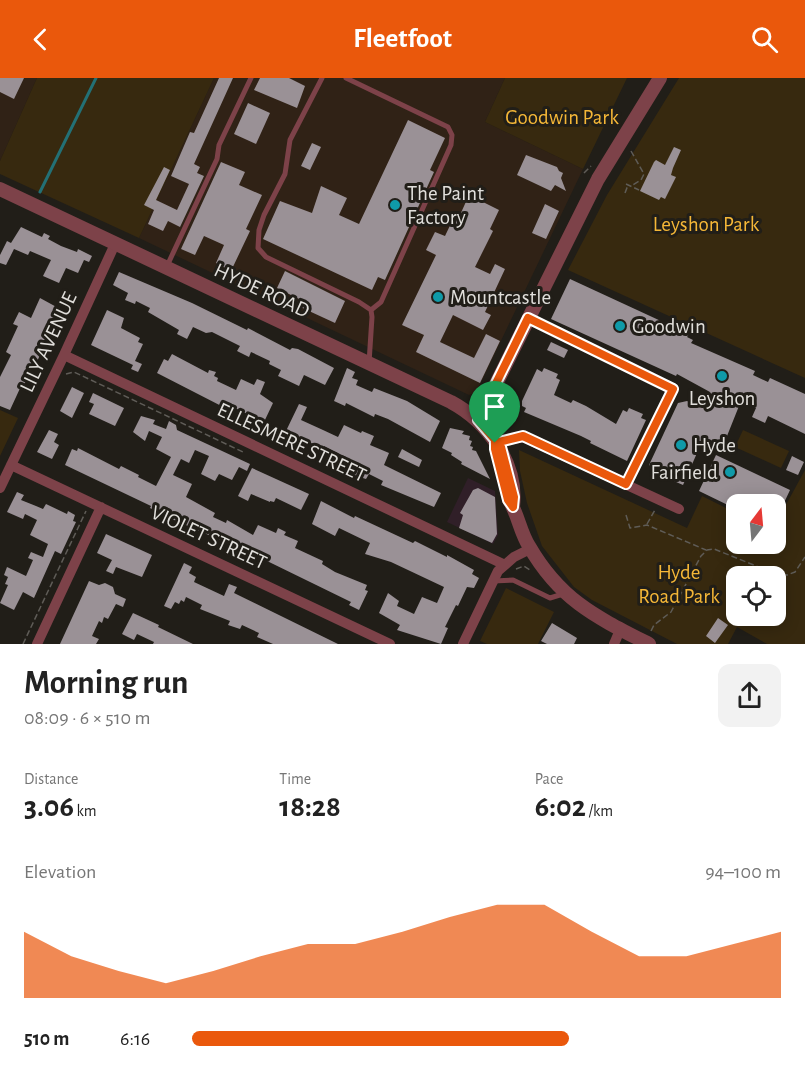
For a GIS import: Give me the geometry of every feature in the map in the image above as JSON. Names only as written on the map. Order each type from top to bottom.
[{"type":"street","points":[[478,420],[598,179],[660,78]]},
{"type":"street","name":"HYDE ROAD","points":[[0,189],[451,402],[478,420],[495,443],[501,447],[507,461],[514,497],[513,507],[521,532],[546,573],[565,594],[584,609],[620,630],[649,639]]},
{"type":"street","name":"LILY AVENUE","points":[[0,488],[115,244]]},
{"type":"street","name":"ELLESMERE STREET","points":[[64,355],[507,568]]},
{"type":"street","points":[[495,443],[523,436],[679,509]]},
{"type":"street","name":"VIOLET STREET","points":[[11,465],[390,644]]},
{"type":"street","points":[[37,644],[101,507]]},
{"type":"street","points":[[463,644],[492,582],[530,549]]},
{"type":"street","points":[[614,644],[620,630]]},
{"type":"lane","points":[[166,268],[217,159],[219,145],[251,78]]},
{"type":"lane","points":[[322,78],[290,140],[285,174],[264,215],[259,230],[258,248],[266,257],[371,310],[369,364]]},
{"type":"lane","points":[[346,78],[448,127],[452,135],[451,145],[439,174],[381,302],[371,310]]},
{"type":"lane","points":[[528,318],[673,389],[626,484]]},
{"type":"lane","points":[[492,582],[513,580],[550,598],[565,594]]},
{"type":"path","points":[[625,192],[629,185],[641,180],[644,174],[631,151]]},
{"type":"path","points":[[584,173],[591,166]]},
{"type":"path","points":[[629,185],[639,190]]},
{"type":"path","points":[[65,372],[67,375],[74,372],[244,452]]},
{"type":"path","points":[[647,525],[657,507]]},
{"type":"path","points":[[23,644],[86,510]]},
{"type":"path","points":[[626,515],[630,528],[647,525],[707,550],[714,549],[782,575],[791,574],[798,569],[805,557]]},
{"type":"path","points":[[649,639],[654,625],[671,612],[701,556],[707,550]]},
{"type":"path","points":[[507,568],[524,567],[531,571]]},
{"type":"shaded area","points":[[0,78],[37,78],[0,161]]},
{"type":"shaded area","points":[[214,78],[505,78],[485,122],[583,169],[476,393],[469,395],[139,238]]},
{"type":"shaded area","points":[[468,478],[495,491],[498,535],[493,544],[447,522]]},
{"type":"green space","points":[[37,78],[214,78],[139,238],[0,174],[0,161]]},
{"type":"green space","name":"Goodwin Park","points":[[505,78],[627,78],[583,169],[485,122]]},
{"type":"green space","name":"Leyshon Park","points":[[679,78],[805,78],[805,378],[568,270],[607,195]]},
{"type":"green space","points":[[0,410],[18,418],[0,456]]},
{"type":"green space","points":[[743,430],[789,451],[781,468],[735,447]]},
{"type":"green space","name":"Hyde Road Park","points":[[519,450],[687,528],[702,496],[726,508],[726,554],[786,554],[786,505],[805,470],[805,644],[767,644],[737,627],[728,644],[677,644],[592,600],[574,587],[542,546],[527,503],[520,471]]},
{"type":"green space","points":[[506,588],[554,612],[538,644],[487,644],[480,641]]},
{"type":"building","points":[[0,78],[24,78],[14,99],[0,92]]},
{"type":"building","points":[[219,78],[233,78],[194,164],[200,167],[197,173],[204,176],[180,227],[168,221],[163,231],[148,224],[154,210],[144,205],[164,167],[170,170],[156,200],[177,210],[189,184],[171,176],[190,132],[194,133]]},
{"type":"building","points":[[260,78],[289,78],[305,86],[297,108],[254,90]]},
{"type":"building","points":[[248,103],[270,113],[256,144],[234,134]]},
{"type":"building","name":"The Paint Factory","points":[[408,120],[445,138],[430,170],[434,172],[385,280],[378,277],[372,290],[263,239],[280,201],[312,213],[321,186],[347,198],[339,215],[359,224]]},
{"type":"building","points":[[312,143],[321,147],[310,170],[301,166]]},
{"type":"building","points":[[674,147],[681,150],[671,175],[676,177],[665,199],[661,197],[659,200],[640,191],[654,162],[656,160],[665,165]]},
{"type":"building","points":[[526,155],[557,167],[563,173],[561,178],[566,191],[555,185],[551,191],[517,175]]},
{"type":"building","points":[[221,162],[245,172],[239,185],[262,195],[246,229],[250,231],[231,271],[216,263],[224,245],[204,236],[195,255],[181,249]]},
{"type":"building","name":"Mountcastle","points":[[469,195],[499,210],[490,229],[493,231],[475,267],[490,274],[495,264],[505,269],[485,312],[491,315],[483,330],[453,315],[440,342],[474,358],[486,334],[500,341],[480,383],[416,352],[424,335],[402,325],[436,255],[426,250],[435,232],[445,236],[456,213],[460,215]]},
{"type":"building","points":[[545,204],[559,211],[546,239],[532,233]]},
{"type":"building","points":[[21,227],[42,237],[44,233],[50,236],[48,239],[61,246],[77,252],[78,249],[92,256],[89,262],[84,260],[78,273],[66,268],[59,283],[43,276],[51,260],[30,251],[28,255],[14,249],[6,265],[0,263],[0,255],[7,241],[11,243]]},
{"type":"building","points":[[285,271],[345,301],[335,323],[296,305],[299,299],[277,288]]},
{"type":"building","points":[[119,272],[192,303],[247,330],[248,328],[290,350],[298,349],[334,368],[325,385],[304,375],[299,386],[278,376],[281,370],[269,364],[270,361],[251,352],[249,357],[237,351],[240,346],[212,332],[206,333],[193,327],[187,339],[177,334],[179,330],[148,312],[150,308],[136,301],[135,304],[125,300],[128,293],[113,285]]},
{"type":"building","points":[[570,279],[689,334],[687,337],[693,340],[691,343],[755,371],[753,375],[768,382],[770,378],[805,394],[805,434],[768,416],[765,423],[752,417],[756,408],[741,401],[723,446],[704,437],[683,485],[651,471],[652,467],[649,465],[678,403],[687,401],[703,408],[710,392],[677,374],[676,376],[551,319]]},
{"type":"building","points":[[40,298],[62,310],[53,334],[50,333],[35,366],[33,365],[24,385],[22,384],[10,410],[0,406],[0,377],[11,355],[6,352],[18,326],[13,324],[19,312],[31,318]]},
{"type":"building","points":[[107,310],[124,318],[121,328],[140,338],[138,342],[143,344],[135,361],[142,364],[138,372],[131,369],[133,365],[91,345]]},
{"type":"building","points":[[551,342],[568,350],[564,358],[547,350]]},
{"type":"building","points":[[172,354],[208,373],[209,370],[216,372],[214,376],[218,378],[217,381],[236,390],[241,379],[254,385],[257,379],[265,382],[260,394],[273,403],[264,422],[235,408],[233,412],[157,373],[164,359],[168,361]]},
{"type":"building","points":[[347,368],[355,372],[352,378],[358,380],[356,385],[372,392],[374,388],[407,401],[440,421],[430,442],[388,419],[375,414],[374,417],[346,403],[345,406],[334,401]]},
{"type":"building","points":[[544,368],[558,374],[556,378],[560,380],[554,395],[571,403],[573,400],[586,406],[616,424],[623,410],[627,412],[629,408],[643,414],[641,418],[646,420],[627,461],[590,443],[591,441],[581,436],[524,412],[526,408],[522,406],[522,401],[537,369],[542,372]]},
{"type":"building","points":[[72,387],[84,393],[72,418],[60,411]]},
{"type":"building","points":[[93,393],[124,408],[115,426],[89,414],[94,404],[89,402]]},
{"type":"building","points":[[299,404],[307,407],[301,420],[338,437],[344,425],[374,436],[370,445],[389,453],[384,465],[441,493],[434,507],[381,485],[383,481],[369,474],[366,479],[347,473],[351,466],[343,462],[346,457],[324,446],[321,453],[314,449],[316,445],[292,436],[293,434],[286,431]]},
{"type":"building","points":[[141,416],[155,420],[153,424],[166,429],[169,421],[176,425],[177,430],[250,464],[247,471],[239,467],[232,480],[219,474],[215,481],[201,474],[209,456],[195,450],[189,463],[181,459],[173,475],[192,484],[186,497],[215,513],[213,517],[226,523],[227,520],[253,535],[258,525],[276,533],[278,528],[286,532],[284,535],[298,541],[295,548],[323,561],[322,564],[335,572],[367,585],[365,590],[368,591],[359,610],[349,605],[351,602],[265,560],[242,551],[239,558],[230,554],[234,546],[165,516],[150,508],[151,506],[65,465],[72,449],[77,451],[78,448],[119,469],[121,466],[156,486],[171,457],[156,449],[162,437],[149,431],[145,441],[133,432]]},
{"type":"building","points":[[450,428],[464,431],[462,434],[470,436],[469,440],[472,441],[470,446],[476,451],[490,479],[461,464],[462,462],[451,455],[452,453],[442,448]]},
{"type":"building","points":[[49,430],[58,434],[54,442],[59,445],[52,459],[37,452]]},
{"type":"building","points":[[402,449],[422,460],[419,467],[398,457]]},
{"type":"building","name":"Fairfield","points":[[716,455],[790,490],[786,499],[786,494],[726,494],[726,504],[699,491]]},
{"type":"building","points":[[792,456],[804,462],[798,475],[786,470]]},
{"type":"building","points":[[252,468],[309,494],[301,510],[276,498],[274,502],[270,502],[251,494],[248,501],[238,496]]},
{"type":"building","points":[[478,488],[495,497],[497,534],[492,543],[459,528],[463,515],[460,513],[473,490]]},
{"type":"building","points":[[17,492],[24,495],[21,500],[43,509],[46,504],[67,514],[68,511],[75,515],[73,521],[76,522],[61,554],[55,551],[34,598],[23,592],[14,610],[0,603],[8,585],[5,584],[8,577],[4,575],[7,567],[26,576],[33,560],[28,558],[31,552],[43,557],[48,544],[30,535],[37,520],[25,514],[23,519],[7,512]]},
{"type":"building","points":[[321,501],[354,518],[355,516],[413,543],[415,541],[447,557],[447,555],[474,570],[472,574],[479,578],[474,588],[467,587],[458,606],[456,605],[445,627],[448,628],[441,644],[397,630],[400,625],[379,613],[388,593],[399,601],[397,606],[414,614],[422,597],[437,603],[444,587],[391,562],[365,554],[370,543],[339,528],[335,536],[312,524]]},
{"type":"building","points":[[106,534],[152,555],[142,577],[116,567],[113,574],[106,571],[112,560],[97,553]]},
{"type":"building","points":[[184,563],[192,567],[189,573],[196,577],[194,582],[224,596],[229,584],[237,587],[234,593],[338,644],[273,644],[257,637],[259,633],[242,625],[240,629],[228,625],[230,621],[200,609],[202,605],[186,597],[184,602],[181,600],[179,604],[175,602],[171,609],[164,606]]},
{"type":"building","points":[[89,581],[99,585],[105,583],[113,587],[115,594],[126,599],[123,607],[116,604],[108,619],[104,617],[102,623],[99,621],[92,636],[99,639],[96,644],[60,644]]},
{"type":"building","points":[[133,613],[193,644],[153,644],[154,642],[137,634],[134,640],[122,634]]},
{"type":"building","points":[[718,618],[726,624],[727,626],[715,643],[706,636]]},
{"type":"building","points":[[552,623],[577,638],[574,644],[547,644],[541,641]]},
{"type":"waterway","points":[[40,192],[96,78]]},
{"type":"place","name":"The Paint Factory","points":[[395,205]]},
{"type":"place","name":"Mountcastle","points":[[438,297]]},
{"type":"place","name":"Goodwin","points":[[620,326]]},
{"type":"place","name":"Leyshon","points":[[722,376]]},
{"type":"place","name":"Hyde","points":[[681,445]]},
{"type":"place","name":"Fairfield","points":[[730,472]]},
{"type":"route","points":[[495,443],[508,500],[513,507],[514,497],[507,461],[501,447],[495,443],[478,420],[528,318],[673,389],[626,484],[523,436],[495,443]]}]
